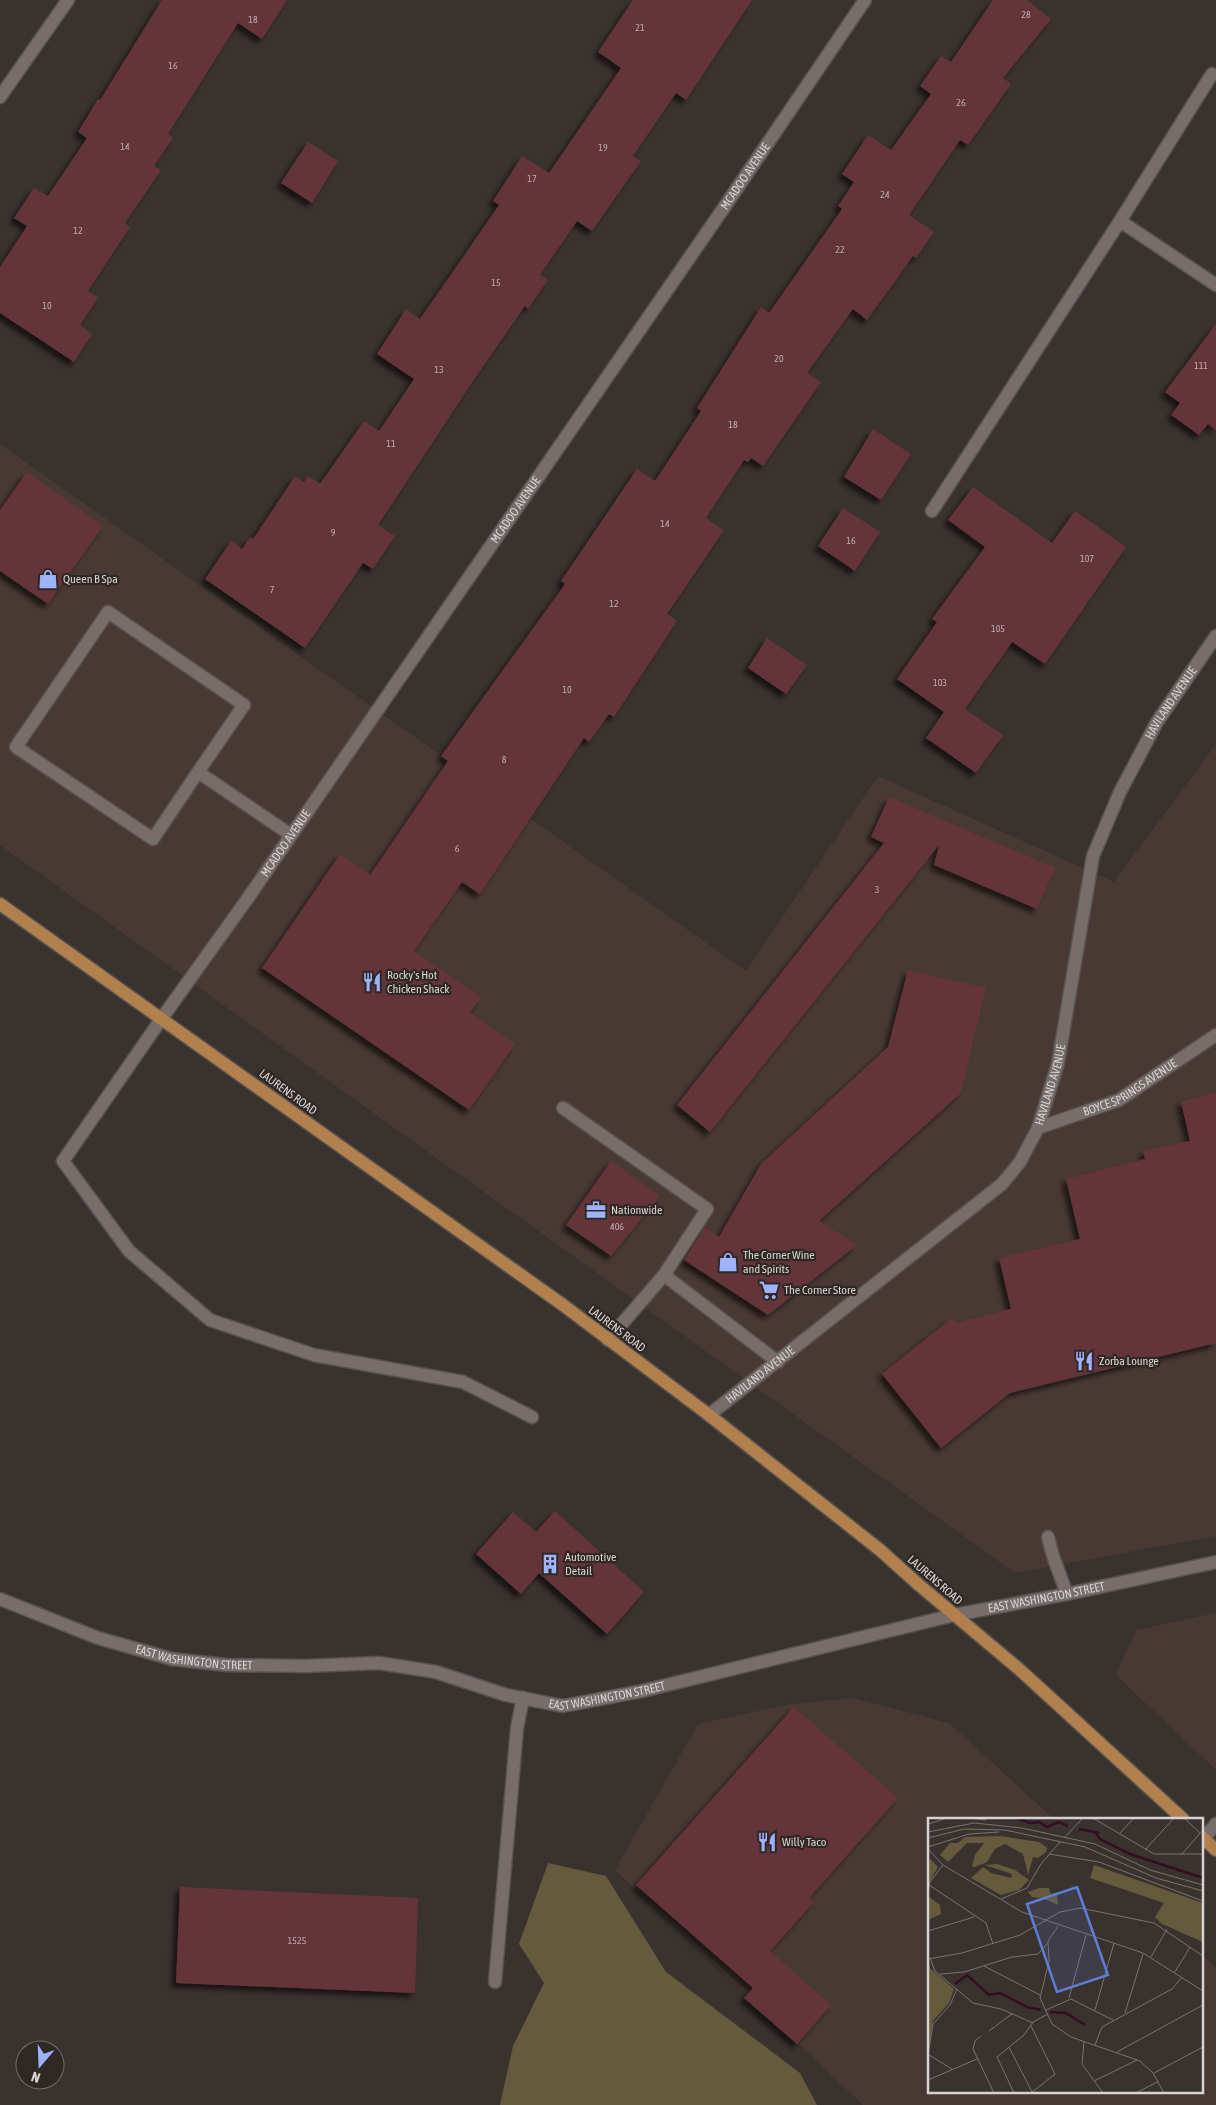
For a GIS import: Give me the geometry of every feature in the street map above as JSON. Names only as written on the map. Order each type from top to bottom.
[{"type":"main road","name":"LAURENS ROAD","points":[[0,904],[564,1306],[709,1415],[880,1550],[1020,1670],[1182,1818]]},
{"type":"main road","points":[[1204,1838],[1216,1850]]},
{"type":"street","points":[[0,97],[68,0]]},
{"type":"street","name":"MCADOO AVENUE","points":[[532,1417],[463,1382],[314,1355],[210,1320],[129,1251],[63,1161],[723,209],[865,0]]},
{"type":"street","points":[[932,510],[1120,221],[1212,74]]},
{"type":"street","points":[[1120,221],[1216,285]]},
{"type":"street","points":[[108,612],[244,705],[198,772],[153,839],[16,746],[108,612]]},
{"type":"street","name":"HAVILAND AVENUE","points":[[709,1415],[1002,1184],[1020,1162],[1038,1128],[1058,1063],[1093,856],[1120,792],[1157,722],[1216,636]]},
{"type":"street","points":[[198,772],[291,834]]},
{"type":"street","name":"BOYCE SPRINGS AVENUE","points":[[1038,1128],[1119,1100],[1216,1035]]},
{"type":"street","points":[[563,1108],[707,1209],[664,1275],[608,1340]]},
{"type":"street","points":[[664,1275],[778,1362]]},
{"type":"street","points":[[1048,1537],[1052,1556],[1067,1594]]},
{"type":"street","name":"EAST WASHINGTON STREET","points":[[0,1600],[98,1638],[172,1659],[226,1665],[275,1666],[379,1663],[436,1672],[523,1698],[562,1706],[642,1690],[954,1615],[1067,1594],[1216,1562]]},
{"type":"street","points":[[495,1982],[517,1728],[523,1698]]},
{"type":"street","points":[[1204,1836],[1216,1824]]},
{"type":"shaded area","points":[[0,444],[746,971],[878,776],[1114,882],[1216,744],[1216,1536],[1015,1573],[0,845]]},
{"type":"shaded area","points":[[1216,1613],[1216,1770],[1116,1675],[1136,1630]]},
{"type":"shaded area","points":[[853,1698],[949,1723],[1053,1818],[928,1818],[928,2092],[1204,2092],[1204,1957],[1216,1968],[1216,2105],[863,2105],[615,1870],[698,1724],[791,1704]]},
{"type":"shaded area","points":[[548,1863],[606,1876],[666,1972],[800,2073],[817,2105],[500,2105],[513,2046],[544,1983],[519,1944]]},
{"type":"building","points":[[162,0],[287,0],[262,39],[238,23],[168,134],[173,138],[154,166],[161,170],[125,223],[130,227],[88,291],[98,298],[80,325],[92,334],[74,362],[0,313],[0,267],[27,226],[14,218],[34,188],[48,196],[87,138],[78,132]]},
{"type":"building","points":[[633,0],[752,0],[686,100],[676,93],[633,156],[641,161],[592,231],[577,221],[540,275],[548,280],[528,309],[525,306],[475,378],[378,525],[395,536],[373,569],[363,563],[305,648],[205,579],[231,541],[242,549],[250,537],[253,539],[295,476],[304,482],[308,476],[320,484],[364,421],[379,431],[414,379],[377,354],[406,309],[420,319],[499,205],[493,201],[522,156],[549,173],[621,68],[598,52]]},
{"type":"building","points":[[993,0],[1027,0],[1051,19],[1003,78],[1011,84],[968,145],[960,140],[909,215],[934,232],[916,258],[913,256],[867,320],[853,309],[807,373],[821,382],[763,466],[751,458],[748,462],[744,460],[706,518],[724,530],[667,614],[677,621],[614,717],[609,714],[589,742],[584,738],[480,894],[462,882],[414,951],[481,997],[470,1013],[515,1044],[469,1110],[262,968],[340,854],[370,875],[448,761],[441,756],[565,584],[561,581],[637,469],[655,481],[701,411],[697,408],[761,307],[769,313],[842,209],[838,206],[854,182],[842,174],[868,135],[891,150],[931,94],[920,86],[941,56],[951,62]]},
{"type":"building","points":[[308,142],[338,161],[312,203],[281,183]]},
{"type":"building","points":[[1216,324],[1216,430],[1208,424],[1199,435],[1171,415],[1180,403],[1165,392]]},
{"type":"building","points":[[873,429],[911,454],[881,500],[844,477]]},
{"type":"building","points":[[27,472],[103,526],[48,604],[0,571],[0,510]]},
{"type":"building","points":[[973,487],[1052,543],[1075,511],[1126,547],[1045,664],[1012,642],[965,709],[1003,735],[976,773],[926,738],[944,712],[897,679],[937,622],[932,619],[985,547],[948,520]]},
{"type":"building","points":[[843,508],[880,532],[855,571],[818,546]]},
{"type":"building","points":[[767,638],[807,665],[786,694],[748,668]]},
{"type":"building","points":[[889,797],[1055,868],[1037,909],[934,865],[939,845],[710,1132],[677,1105],[884,843],[871,837]]},
{"type":"building","points":[[908,970],[986,988],[961,1093],[819,1221],[857,1245],[768,1315],[684,1260],[705,1227],[719,1237],[761,1164],[888,1047]]},
{"type":"building","points":[[1216,1092],[1216,1343],[1010,1393],[941,1448],[882,1374],[952,1318],[956,1323],[1011,1309],[999,1258],[1080,1239],[1066,1179],[1145,1159],[1143,1151],[1190,1141],[1181,1102]]},
{"type":"building","points":[[611,1161],[660,1196],[611,1256],[566,1225]]},
{"type":"building","name":"Automotive Detail","points":[[555,1511],[644,1592],[607,1634],[539,1573],[521,1594],[476,1554],[513,1512],[536,1532]]},
{"type":"building","name":"Willy Taco","points":[[794,1707],[898,1798],[809,1898],[814,1902],[770,1951],[831,2005],[797,2044],[744,1998],[753,1988],[636,1885]]},
{"type":"building","points":[[180,1887],[418,1898],[415,1993],[176,1983]]},
{"type":"place","name":"Queen B Spa","points":[[48,579]]},
{"type":"place","name":"Rocky's Hot Chicken Shack","points":[[372,982]]},
{"type":"place","name":"Nationwide","points":[[596,1210]]},
{"type":"place","name":"The Corner Wine and Spirits","points":[[728,1262]]},
{"type":"place","name":"The Corner Store","points":[[769,1290]]},
{"type":"place","name":"Zorba Lounge","points":[[1084,1361]]},
{"type":"place","name":"Automotive Detail","points":[[550,1564]]},
{"type":"place","name":"Willy Taco","points":[[767,1842]]}]
